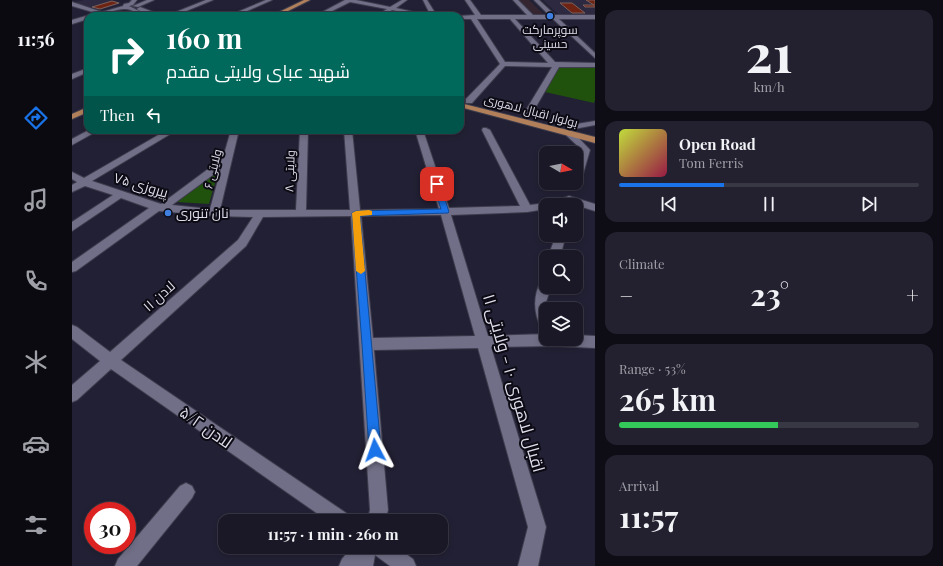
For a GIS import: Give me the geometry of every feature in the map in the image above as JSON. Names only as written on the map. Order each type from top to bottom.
[{"type":"main road","points":[[282,12],[308,0]]},
{"type":"main road","points":[[292,12],[317,0]]},
{"type":"main road","name":"بولوار اقبال لاهوری","points":[[464,99],[528,115],[572,130],[595,140]]},
{"type":"main road","points":[[72,111],[84,105]]},
{"type":"main road","name":"بولوار اقبال لاهوری","points":[[464,106],[572,130],[595,133]]},
{"type":"main road","points":[[72,117],[84,111]]},
{"type":"street","points":[[72,4],[82,0]]},
{"type":"street","points":[[104,12],[152,0]]},
{"type":"street","points":[[180,12],[211,0]]},
{"type":"street","points":[[241,12],[270,0]]},
{"type":"street","points":[[326,12],[349,0],[407,12]]},
{"type":"street","points":[[386,12],[405,0]]},
{"type":"street","points":[[425,0],[432,12]]},
{"type":"street","points":[[467,0],[503,64]]},
{"type":"street","points":[[515,0],[532,17]]},
{"type":"street","points":[[536,0],[595,56]]},
{"type":"street","points":[[72,4],[98,12]]},
{"type":"street","points":[[132,4],[141,12]]},
{"type":"street","points":[[132,4],[137,8],[148,12]]},
{"type":"street","points":[[464,17],[595,17]]},
{"type":"street","points":[[511,17],[555,64]]},
{"type":"street","points":[[72,22],[84,18]]},
{"type":"street","points":[[470,101],[503,64],[595,65]]},
{"type":"street","points":[[528,115],[555,64]]},
{"type":"street","points":[[72,77],[84,72]]},
{"type":"street","points":[[583,166],[591,148],[572,130],[595,123]]},
{"type":"street","points":[[486,130],[527,209]]},
{"type":"street","points":[[72,142],[87,134]]},
{"type":"street","points":[[72,188],[166,134]]},
{"type":"street","name":"ولایتی ۶","points":[[214,213],[234,134]]},
{"type":"street","name":"ولایتی ۸","points":[[301,214],[304,134]]},
{"type":"street","points":[[348,134],[368,344],[379,510],[378,514]]},
{"type":"street","name":"اقبال لاهوری ۱۰ - ولایتی ۱۱","points":[[420,134],[445,212],[537,527],[528,566]]},
{"type":"street","points":[[72,268],[160,208],[228,159]]},
{"type":"street","name":"پیروزی ۷۵","points":[[72,175],[84,182],[160,208],[214,213],[301,214],[445,212],[527,209],[539,207]]},
{"type":"street","points":[[72,227],[121,194]]},
{"type":"street","points":[[583,206],[595,208]]},
{"type":"street","name":"لادن ۱۱","points":[[72,395],[242,243],[260,214]]},
{"type":"street","name":"لادن ۵/۲","points":[[72,330],[110,360],[333,514]]},
{"type":"street","points":[[368,344],[539,340]]},
{"type":"street","points":[[583,344],[593,345]]},
{"type":"street","points":[[125,566],[186,492]]},
{"type":"street","points":[[350,566],[359,554]]},
{"type":"street","points":[[363,566],[366,554]]},
{"type":"street","points":[[390,554],[406,566]]},
{"type":"shaded area","points":[[84,0],[111,0],[122,3],[98,11],[72,3]]},
{"type":"shaded area","points":[[519,0],[529,0],[545,16],[535,16]]},
{"type":"shaded area","points":[[543,0],[595,0],[595,14],[558,14]]},
{"type":"green space","points":[[559,66],[595,67],[594,103],[545,92]]},
{"type":"green space","points":[[219,169],[209,204],[177,202]]},
{"type":"building","points":[[586,0],[595,0],[595,7],[585,7],[583,5],[594,5]]},
{"type":"building","points":[[112,1],[119,3],[100,9],[92,7]]},
{"type":"building","points":[[560,3],[572,3],[585,13],[572,13]]},
{"type":"slow traffic","points":[[361,271],[356,213],[369,213]]},
{"type":"place","name":"سوپرمارکت حسینی","points":[[550,16]]},
{"type":"place","name":"نان تنوری","points":[[168,213]]},
{"type":"route","points":[[375,450],[368,344],[356,213],[445,212],[437,184]]}]
